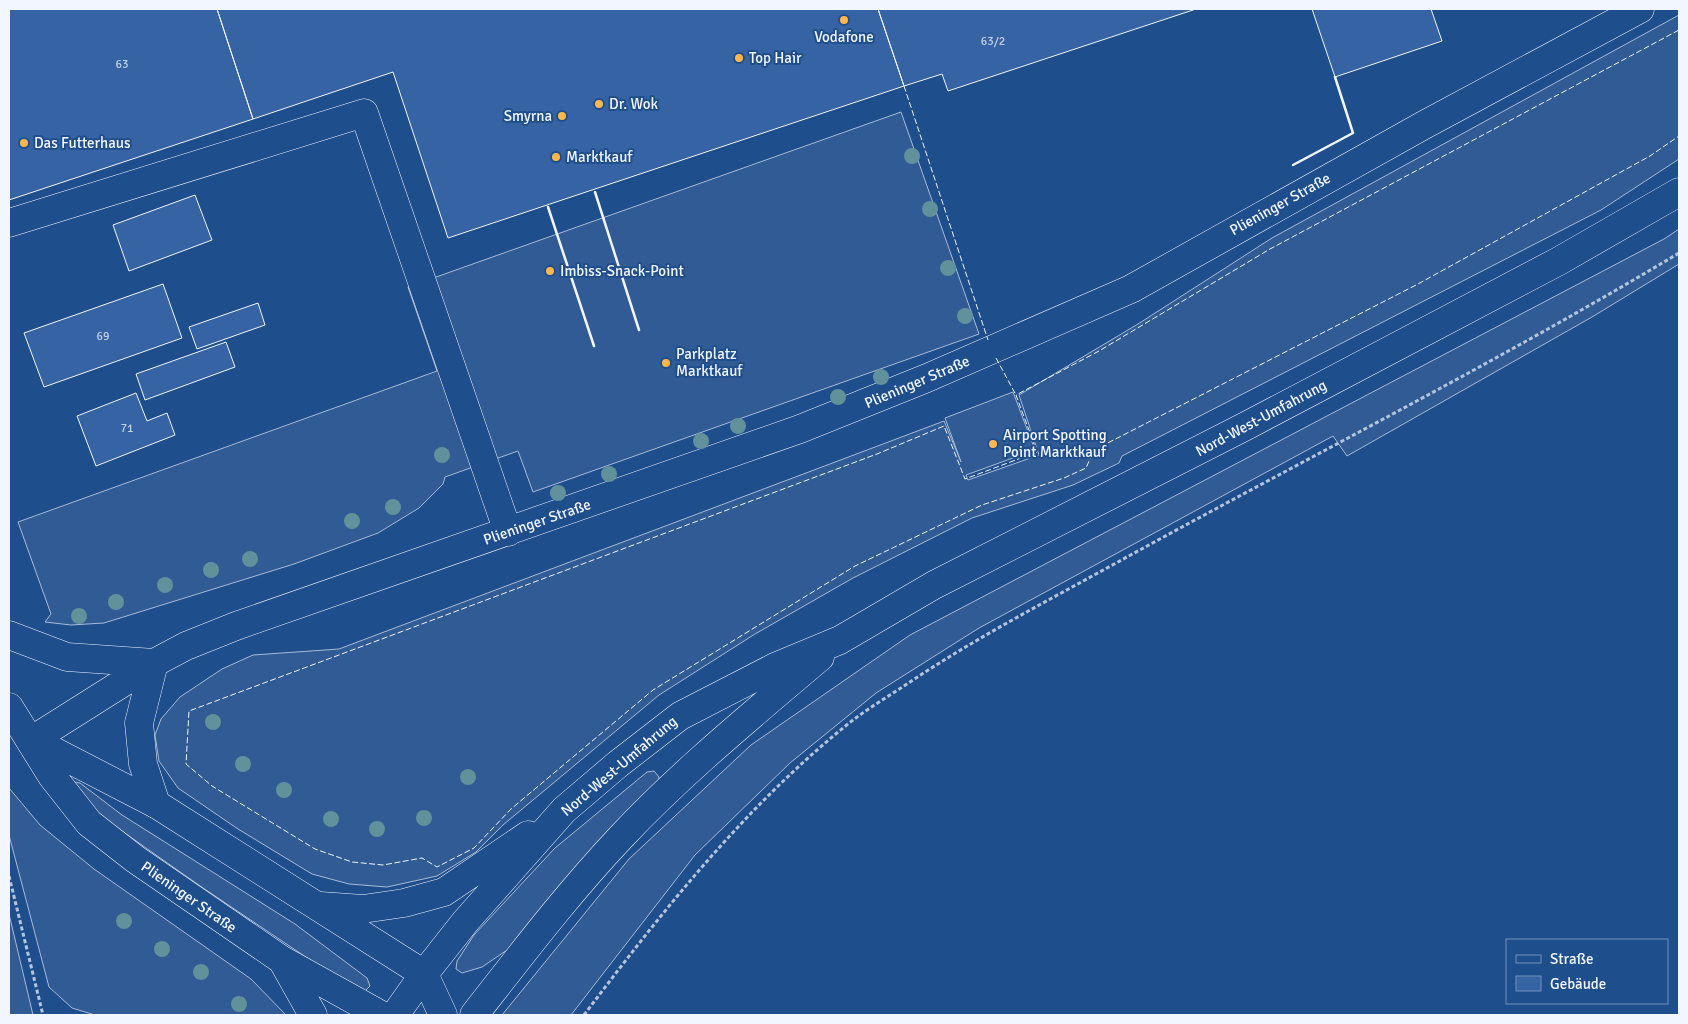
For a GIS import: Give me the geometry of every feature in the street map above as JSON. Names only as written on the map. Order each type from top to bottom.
[{"type":"main road","name":"Plieninger Straße","points":[[32,740],[154,663],[186,646],[236,626],[508,532],[865,404],[1131,289],[1415,130],[1640,9]]},
{"type":"main road","points":[[9,223],[364,114],[508,532]]},
{"type":"main road","name":"Nord-West-Umfahrung","points":[[396,1015],[424,974],[465,922],[564,810],[618,764],[680,716],[775,667],[840,640],[943,581],[1244,427],[1559,260],[1679,192]]},
{"type":"main road","points":[[9,635],[67,657],[154,663],[139,722],[144,764],[156,804]]},
{"type":"main road","name":"Nord-West-Umfahrung","points":[[474,1015],[540,931],[620,838],[696,762],[840,640]]},
{"type":"main road","name":"Plieninger Straße","points":[[9,708],[32,740],[52,776],[88,823],[150,869],[282,960],[381,1015]]},
{"type":"main road","name":"Plieninger Straße","points":[[32,740],[156,804],[424,974]]},
{"type":"main road","points":[[315,905],[362,909],[404,903],[444,892],[564,810]]},
{"type":"main road","points":[[282,960],[313,1015]]},
{"type":"main road","points":[[424,974],[443,1015]]},
{"type":"path","points":[[584,1015],[672,903],[719,847],[793,772],[854,719],[970,643],[1167,535],[1475,371],[1679,253]]},
{"type":"path","points":[[9,876],[43,1015]]},
{"type":"shaded area","points":[[1679,15],[1679,159],[1601,210],[1122,456],[1119,463],[1073,485],[972,518],[853,578],[755,634],[659,695],[503,825],[476,852],[437,876],[387,887],[349,884],[312,874],[238,829],[178,788],[159,761],[155,735],[161,719],[180,697],[222,669],[253,655],[339,649],[944,421],[961,462],[945,418],[1013,392],[1035,450],[966,475],[968,480],[1039,455],[1019,395],[1138,324],[1272,238]]},
{"type":"shaded area","name":"Parkplatz Marktkauf","points":[[901,112],[979,334],[533,492],[518,451],[445,477],[443,484],[419,508],[378,533],[294,564],[104,623],[71,625],[45,622],[51,614],[18,522],[437,371],[408,287]]},
{"type":"shaded area","points":[[1679,229],[1679,264],[1592,317],[1347,456],[1333,436],[979,628],[876,693],[790,763],[695,855],[571,1015],[502,1015],[629,859],[751,745],[910,635],[1664,239]]},
{"type":"shaded area","points":[[654,771],[659,777],[658,785],[519,942],[482,967],[462,973],[456,969],[457,961],[474,935],[555,848],[647,772]]},
{"type":"shaded area","points":[[74,782],[80,783],[122,815],[295,924],[367,978],[370,986],[365,991],[358,992],[203,888],[119,829],[76,795]]},
{"type":"shaded area","points":[[9,788],[40,825],[94,869],[251,979],[286,1015],[95,1015],[72,1008],[49,987],[9,835]]},
{"type":"shaded area","points":[[9,914],[33,1015],[9,1015]]},
{"type":"building","points":[[9,9],[217,9],[253,119],[9,200]]},
{"type":"building","name":"Marktkauf","points":[[217,9],[878,9],[904,86],[448,238],[393,72],[253,119]]},
{"type":"building","points":[[878,9],[1196,9],[948,91],[942,74],[904,86]]},
{"type":"building","points":[[1312,9],[1431,9],[1442,41],[1335,77]]},
{"type":"building","points":[[195,195],[212,240],[129,271],[113,225]]},
{"type":"building","points":[[163,284],[182,338],[44,387],[24,333]]},
{"type":"building","points":[[258,303],[265,325],[197,349],[189,327]]},
{"type":"building","points":[[226,342],[235,367],[145,400],[136,374]]},
{"type":"building","points":[[136,393],[147,421],[167,413],[175,435],[96,466],[77,416]]},
{"type":"fence","points":[[1679,30],[1270,249],[1099,351],[1016,395],[1037,452],[965,479],[944,426],[877,454],[189,711],[186,764],[212,786],[315,849],[352,862],[383,865],[422,858],[437,867],[474,848],[511,809],[653,690],[855,566],[982,505],[1064,478],[1086,468],[1094,450],[1418,284],[1650,156],[1679,136]]},
{"type":"fence","points":[[904,86],[988,340]]},
{"type":"fence","points":[[996,358],[1016,395]]},
{"type":"wall","points":[[1293,165],[1353,133],[1335,77]]},
{"type":"wall","points":[[595,192],[639,330]]},
{"type":"wall","points":[[548,207],[594,346]]},
{"type":"place","name":"Vodafone","points":[[844,20]]},
{"type":"place","name":"Top Hair","points":[[739,58]]},
{"type":"place","name":"Dr. Wok","points":[[599,104]]},
{"type":"place","name":"Smyrna","points":[[562,116]]},
{"type":"place","name":"Das Futterhaus","points":[[24,143]]},
{"type":"place","name":"Marktkauf","points":[[556,157]]},
{"type":"place","name":"Imbiss-Snack-Point","points":[[550,271]]},
{"type":"place","name":"Parkplatz Marktkauf","points":[[666,363]]},
{"type":"place","name":"Airport Spotting Point Marktkauf","points":[[993,444]]}]
